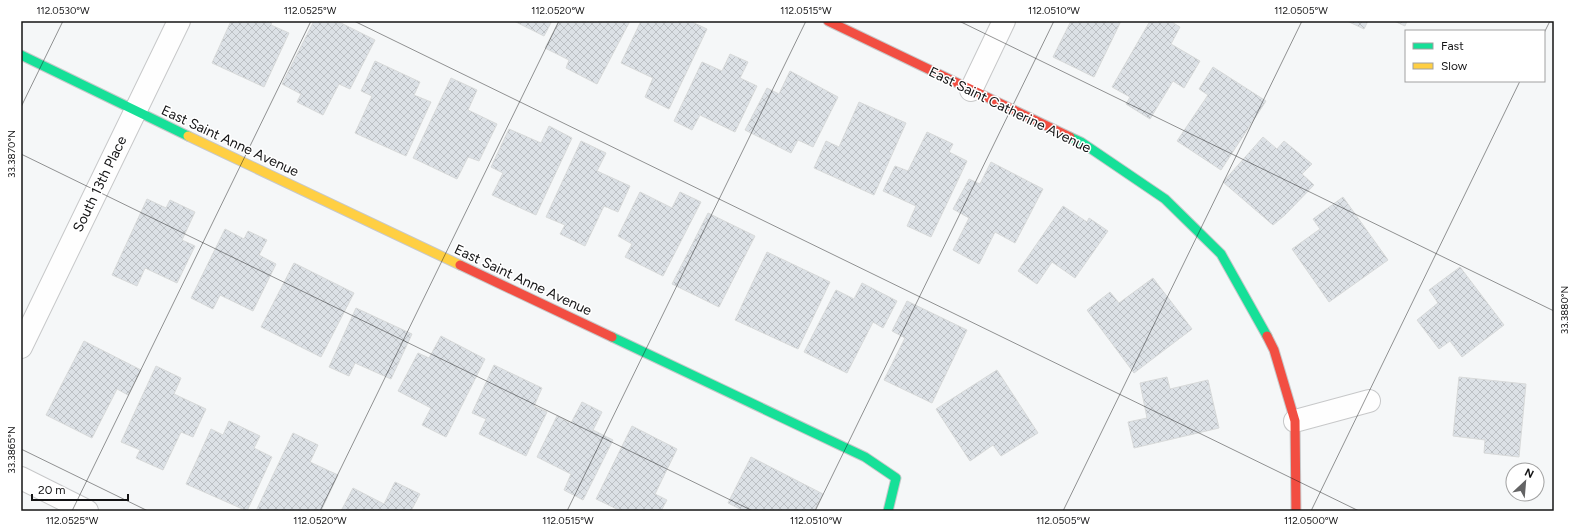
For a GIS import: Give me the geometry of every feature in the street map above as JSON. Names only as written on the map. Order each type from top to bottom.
[{"type":"street","name":"South 13th Place","points":[[21,347],[179,21]]},
{"type":"street","name":"East Saint Catherine Avenue","points":[[828,21],[1081,142],[1165,199],[1221,254],[1274,350],[1295,421],[1296,511]]},
{"type":"street","points":[[971,90],[1004,21]]},
{"type":"street","name":"East Saint Anne Avenue","points":[[21,55],[135,111],[865,457],[896,478],[888,511]]},
{"type":"street","points":[[1295,421],[1369,401]]},
{"type":"street","points":[[21,478],[87,511]]},
{"type":"building","points":[[231,21],[272,21],[271,25],[289,33],[264,87],[212,63]]},
{"type":"building","points":[[314,21],[337,21],[375,40],[350,89],[339,84],[323,115],[297,102],[301,94],[282,84]]},
{"type":"building","points":[[514,21],[552,21],[544,36]]},
{"type":"building","points":[[559,21],[630,21],[597,84],[566,68],[569,60],[545,48]]},
{"type":"building","points":[[641,21],[690,21],[707,29],[669,109],[645,97],[653,78],[621,63]]},
{"type":"building","points":[[1071,21],[1121,21],[1094,77],[1053,57]]},
{"type":"building","points":[[1150,21],[1170,21],[1180,27],[1171,44],[1200,61],[1184,88],[1173,81],[1150,119],[1126,104],[1130,97],[1112,87]]},
{"type":"building","points":[[1347,21],[1368,21],[1364,29]]},
{"type":"building","points":[[1394,21],[1407,21],[1405,26]]},
{"type":"building","points":[[730,54],[748,62],[740,78],[757,86],[735,132],[700,115],[692,130],[674,121],[702,62],[722,71]]},
{"type":"building","points":[[375,61],[420,82],[414,95],[431,102],[406,156],[355,133],[372,96],[361,91]]},
{"type":"building","points":[[1213,67],[1266,101],[1221,170],[1177,141],[1208,95],[1199,89]]},
{"type":"building","points":[[790,71],[838,97],[813,147],[798,140],[791,153],[745,130],[767,88],[779,94]]},
{"type":"building","points":[[451,78],[477,90],[468,110],[497,124],[479,161],[468,157],[457,179],[413,158]]},
{"type":"building","points":[[859,102],[906,123],[874,195],[814,168],[826,141],[839,147]]},
{"type":"building","points":[[549,126],[572,138],[536,215],[492,195],[503,173],[491,167],[509,129],[541,143]]},
{"type":"building","points":[[927,132],[953,144],[949,152],[967,161],[931,237],[907,226],[916,206],[883,191],[895,166],[908,171]]},
{"type":"building","points":[[1263,137],[1277,149],[1284,141],[1312,164],[1302,174],[1314,185],[1285,215],[1273,225],[1223,182]]},
{"type":"building","points":[[581,141],[606,153],[597,171],[630,186],[618,212],[604,206],[585,246],[560,234],[565,225],[546,217]]},
{"type":"building","points":[[991,162],[1043,189],[1015,243],[995,232],[979,264],[953,250],[969,218],[953,209],[969,179],[980,184]]},
{"type":"building","points":[[640,192],[672,208],[680,192],[701,202],[663,276],[625,257],[632,244],[618,236]]},
{"type":"building","points":[[1343,197],[1388,260],[1329,302],[1292,249],[1320,229],[1313,219]]},
{"type":"building","points":[[147,199],[166,208],[170,200],[195,212],[182,240],[195,246],[177,283],[145,268],[137,286],[112,275]]},
{"type":"building","points":[[1063,206],[1087,222],[1089,218],[1108,231],[1075,278],[1052,262],[1037,284],[1018,271]]},
{"type":"building","points":[[708,213],[755,236],[719,307],[672,284]]},
{"type":"building","points":[[225,229],[244,239],[248,231],[267,240],[259,255],[276,264],[253,311],[220,295],[213,309],[191,298]]},
{"type":"building","points":[[767,252],[830,282],[798,349],[735,320]]},
{"type":"building","points":[[294,263],[354,293],[321,357],[261,327]]},
{"type":"building","points":[[1460,267],[1504,325],[1462,357],[1450,341],[1439,349],[1417,320],[1438,303],[1429,290]]},
{"type":"building","points":[[1153,278],[1192,329],[1134,373],[1087,310],[1110,292],[1119,303]]},
{"type":"building","points":[[862,283],[897,301],[883,328],[873,322],[847,373],[804,352],[836,290],[854,299]]},
{"type":"building","points":[[907,301],[967,330],[932,403],[884,380],[905,338],[892,331]]},
{"type":"building","points":[[356,308],[412,334],[391,379],[355,363],[349,376],[329,367]]},
{"type":"building","points":[[441,336],[485,359],[446,437],[422,425],[431,408],[398,391],[418,353],[429,358]]},
{"type":"building","points":[[84,341],[141,370],[128,395],[117,389],[92,438],[46,415]]},
{"type":"building","points":[[494,365],[542,388],[534,406],[547,412],[526,456],[479,434],[486,419],[472,413]]},
{"type":"building","points":[[156,366],[181,378],[174,394],[206,409],[193,437],[181,432],[163,470],[136,458],[140,450],[121,442]]},
{"type":"building","points":[[997,370],[1038,433],[1001,456],[993,445],[970,461],[936,409]]},
{"type":"building","points":[[1167,377],[1170,389],[1208,380],[1219,428],[1134,448],[1128,422],[1147,418],[1140,383]]},
{"type":"building","points":[[1459,377],[1526,384],[1519,457],[1484,453],[1485,440],[1453,436]]},
{"type":"building","points":[[582,402],[602,412],[593,430],[613,440],[583,500],[564,490],[571,474],[537,457],[557,416],[571,423]]},
{"type":"building","points":[[229,421],[260,436],[254,448],[272,457],[247,511],[186,484],[211,429],[223,435]]},
{"type":"building","points":[[632,426],[677,449],[655,494],[667,500],[661,511],[621,511],[596,499]]},
{"type":"building","points":[[293,433],[318,445],[310,462],[338,475],[321,511],[256,511]]},
{"type":"building","points":[[751,457],[823,494],[814,511],[744,511],[728,503]]},
{"type":"building","points":[[395,482],[420,494],[411,511],[341,511],[353,488],[384,504]]},
{"type":"traffic: fast","points":[[21,55],[188,136]]},
{"type":"traffic: fast","points":[[1070,137],[1081,142],[1165,199],[1221,254],[1267,336]]},
{"type":"traffic: fast","points":[[612,337],[865,457],[896,478],[888,511]]},
{"type":"traffic: slow","points":[[188,136],[460,265]]},
{"type":"traffic: jam","points":[[828,21],[1070,137]]},
{"type":"traffic: jam","points":[[460,265],[612,337]]},
{"type":"traffic: jam","points":[[1267,336],[1274,350],[1295,421],[1296,511]]}]
